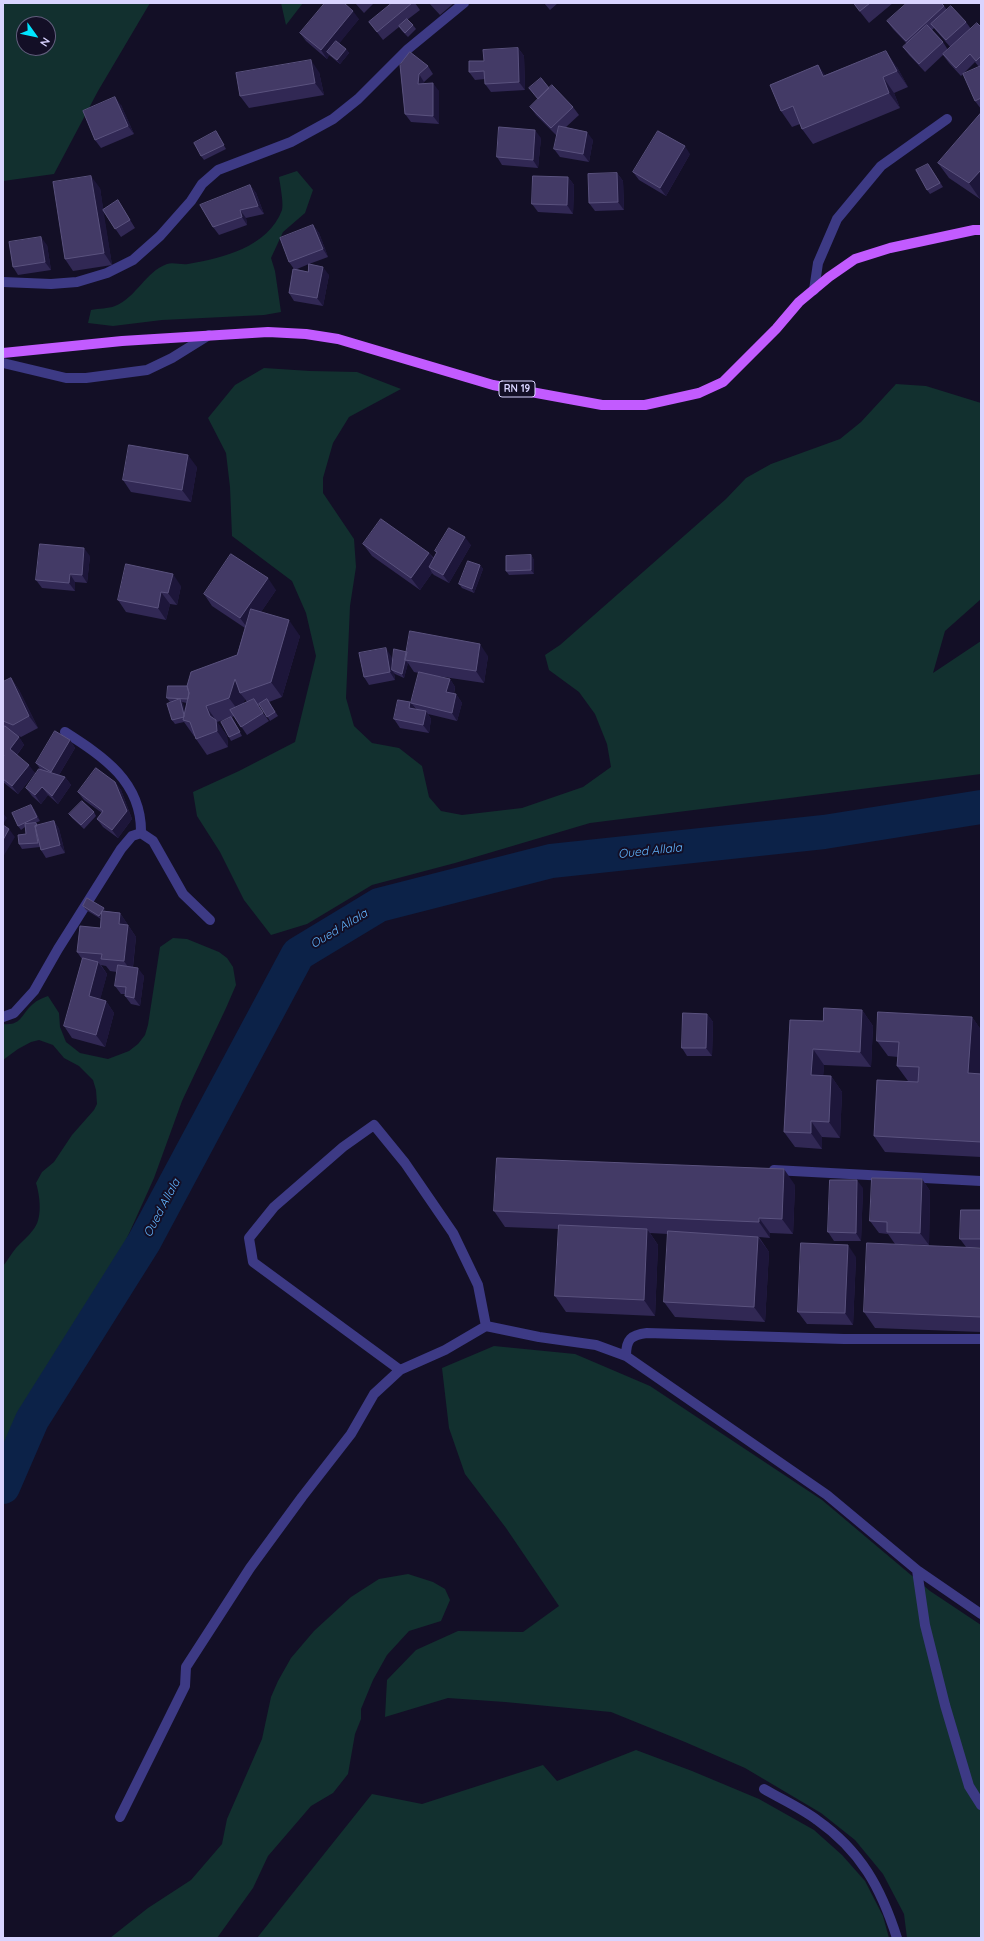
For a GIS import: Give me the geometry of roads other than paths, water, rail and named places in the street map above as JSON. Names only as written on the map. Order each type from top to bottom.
[{"type":"main road","name":"RN 19","points":[[3,353],[122,341],[209,335],[268,332],[306,334],[338,339],[493,385],[602,405],[645,405],[699,393],[724,382],[776,329],[799,302],[855,259],[890,248],[974,230],[981,230]]},
{"type":"street","points":[[3,282],[51,284],[77,282],[107,273],[134,260],[156,240],[191,201],[202,184],[218,170],[291,142],[333,119],[358,99],[408,49],[464,3]]},
{"type":"street","points":[[814,290],[818,263],[837,219],[881,166],[947,119]]},
{"type":"street","points":[[3,363],[66,378],[86,378],[147,370],[172,358],[209,335]]},
{"type":"street","points":[[65,732],[94,751],[119,773],[135,798],[141,817],[141,833]]},
{"type":"street","points":[[141,833],[153,841],[183,894],[210,920]]},
{"type":"street","points":[[3,1017],[14,1013],[34,990],[121,849],[132,836],[141,833]]},
{"type":"street","points":[[400,1370],[253,1262],[249,1238],[274,1207],[343,1147],[374,1125],[405,1163],[453,1233],[478,1285],[486,1326]]},
{"type":"street","points":[[774,1170],[981,1181]]},
{"type":"street","points":[[120,1817],[185,1686],[186,1667],[250,1568],[302,1496],[351,1434],[374,1394],[400,1370],[445,1350],[486,1326],[539,1337],[596,1345],[626,1356],[827,1495],[917,1570],[981,1614]]},
{"type":"street","points":[[626,1356],[627,1344],[630,1338],[637,1334],[647,1333],[844,1339],[981,1340]]},
{"type":"street","points":[[917,1570],[925,1625],[945,1706],[969,1786],[981,1805]]},
{"type":"street","points":[[764,1789],[817,1820],[852,1849],[872,1877],[887,1908],[897,1938]]},
{"type":"waterway","name":"Oued Allala","points":[[3,1487],[32,1420],[144,1242],[298,954],[379,905],[551,861],[824,832],[981,807]]}]
